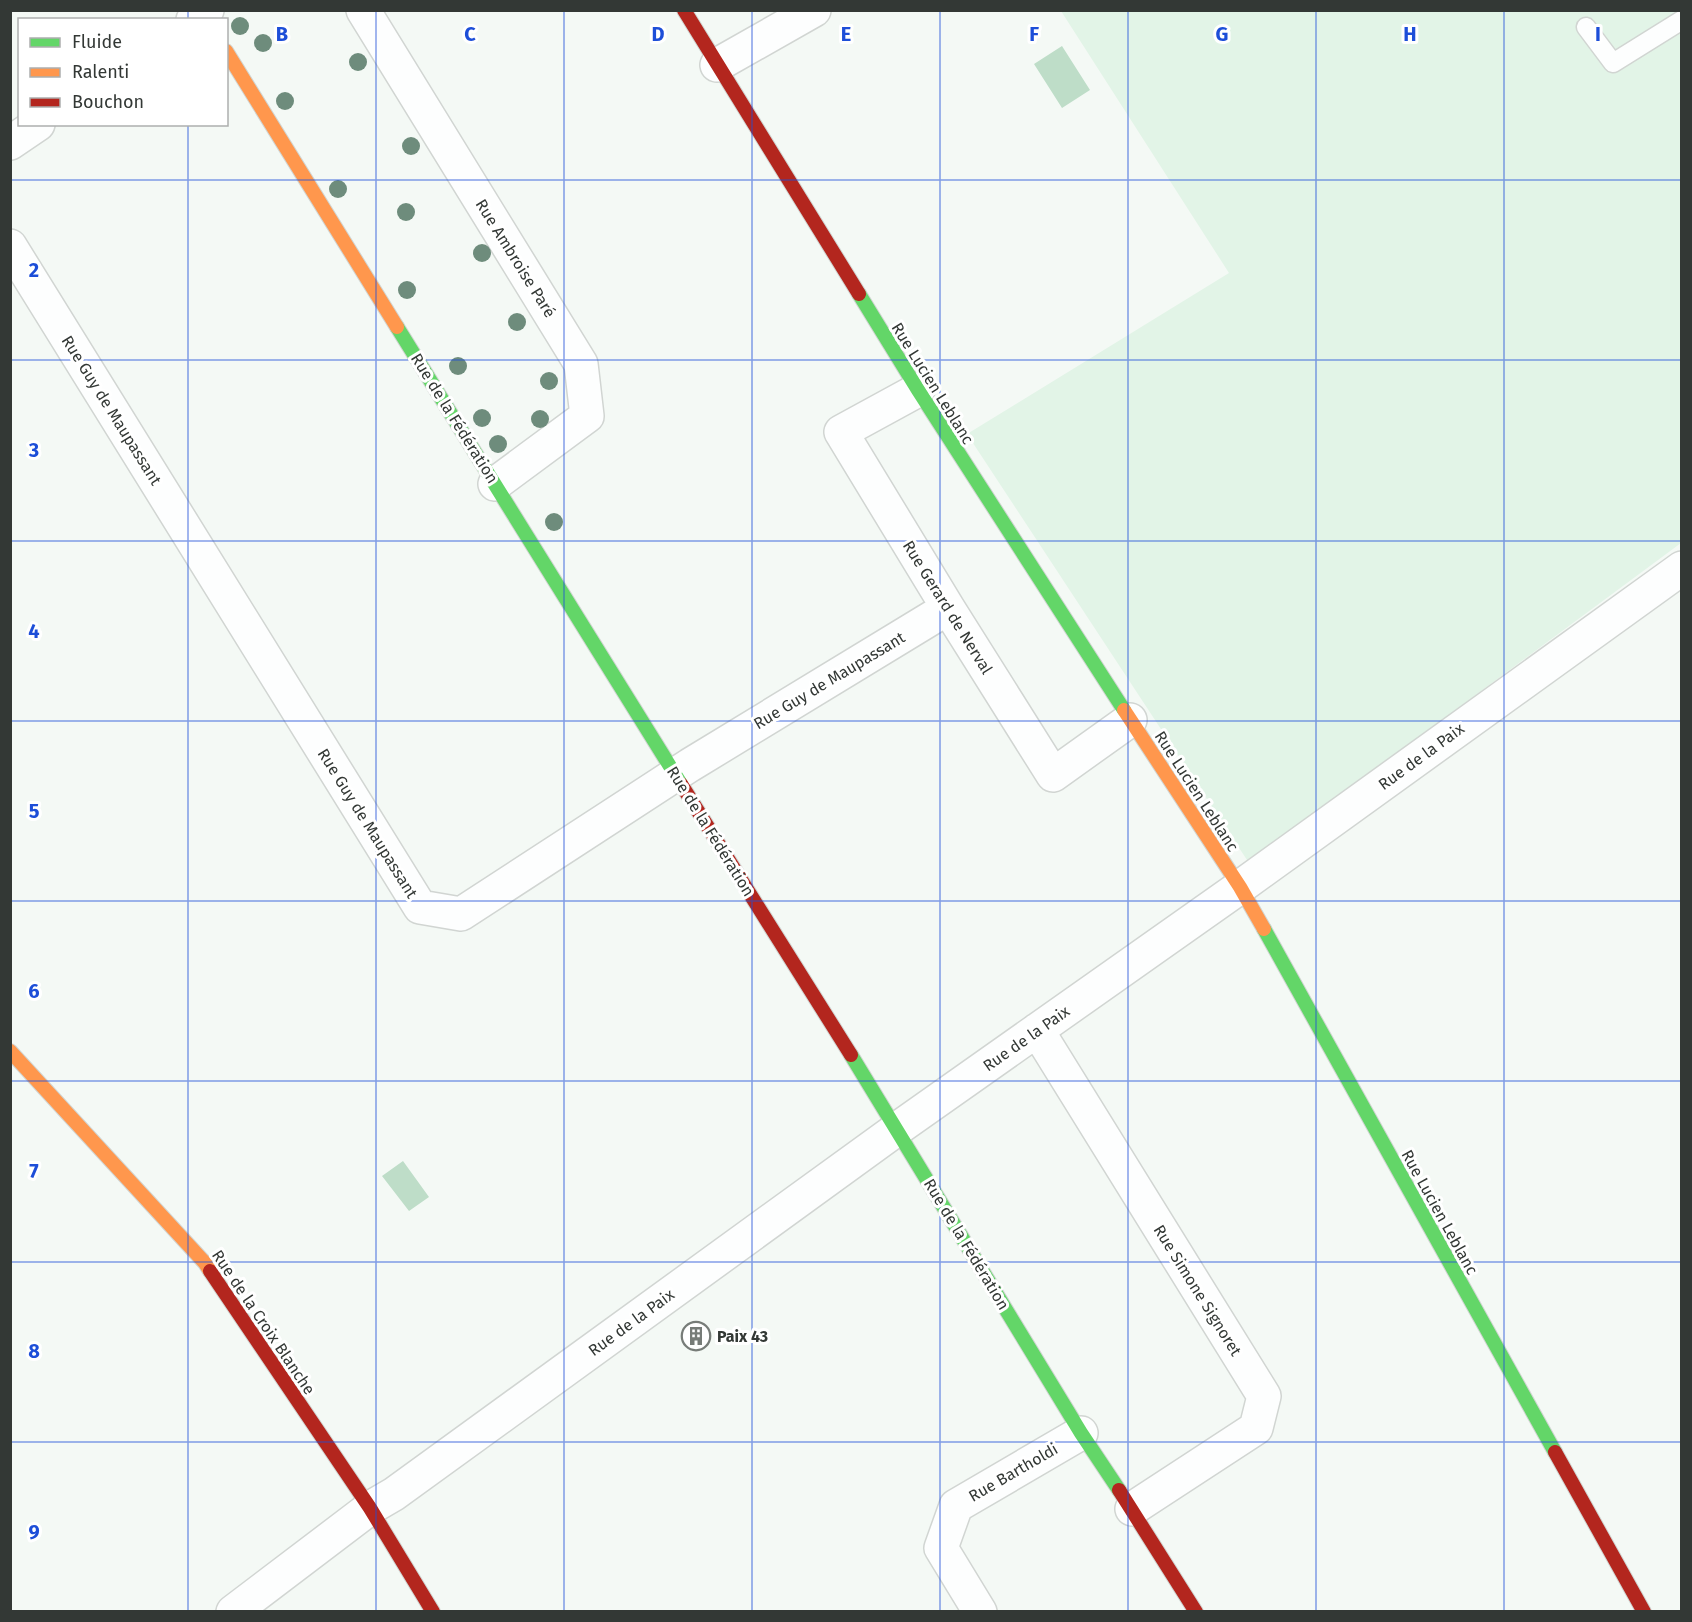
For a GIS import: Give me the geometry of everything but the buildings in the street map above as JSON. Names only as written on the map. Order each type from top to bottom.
[{"type":"street","name":"Rue Ambroise Paré","points":[[363,10],[581,364],[587,416],[495,484]]},
{"type":"street","name":"Rue Lucien Leblanc","points":[[684,10],[918,390],[1240,887],[1644,1611]]},
{"type":"street","points":[[717,65],[814,10]]},
{"type":"street","name":"Rue de la Fédération","points":[[228,54],[897,1129],[1081,1433],[1196,1611]]},
{"type":"street","points":[[10,143],[35,126]]},
{"type":"street","name":"Rue Guy de Maupassant","points":[[10,246],[420,907],[461,914],[675,774],[948,608]]},
{"type":"street","name":"Rue Gerard de Nerval","points":[[918,390],[842,432],[948,608],[1053,775],[1130,720]]},
{"type":"street","name":"Rue de la Paix","points":[[233,1611],[370,1508],[394,1494],[897,1129],[1240,887],[1682,568]]},
{"type":"street","name":"Rue Simone Signoret","points":[[1037,1030],[1264,1396],[1256,1428],[1132,1509]]},
{"type":"street","name":"Rue de la Croix Blanche","points":[[10,1051],[205,1263],[370,1508],[433,1611]]},
{"type":"street","name":"Rue Bartholdi","points":[[980,1611],[941,1548],[956,1506],[1081,1433]]},
{"type":"lane","points":[[1586,27],[1613,63],[1682,20]]},
{"type":"shaded area","points":[[1061,11],[1681,11],[1681,543],[1249,863],[967,434],[1229,273]]},
{"type":"shaded area","points":[[1062,46],[1090,90],[1062,108],[1034,64]]},
{"type":"shaded area","points":[[403,1161],[429,1197],[409,1211],[382,1176]]},
{"type":"traffic: fast","points":[[859,294],[918,390],[1124,710]]},
{"type":"traffic: fast","points":[[397,327],[681,784]]},
{"type":"traffic: fast","points":[[1264,929],[1555,1452]]},
{"type":"traffic: fast","points":[[851,1055],[1081,1433],[1119,1490]]},
{"type":"traffic: slow","points":[[228,54],[397,327]]},
{"type":"traffic: slow","points":[[1124,710],[1240,887],[1264,929]]},
{"type":"traffic: slow","points":[[10,1051],[210,1271]]},
{"type":"traffic: jam","points":[[684,10],[859,294]]},
{"type":"traffic: jam","points":[[681,784],[851,1055]]},
{"type":"traffic: jam","points":[[210,1271],[370,1508],[433,1612]]},
{"type":"traffic: jam","points":[[1555,1452],[1644,1612]]},
{"type":"traffic: jam","points":[[1119,1490],[1196,1612]]},
{"type":"place","name":"Paix 43","points":[[696,1336]]}]
